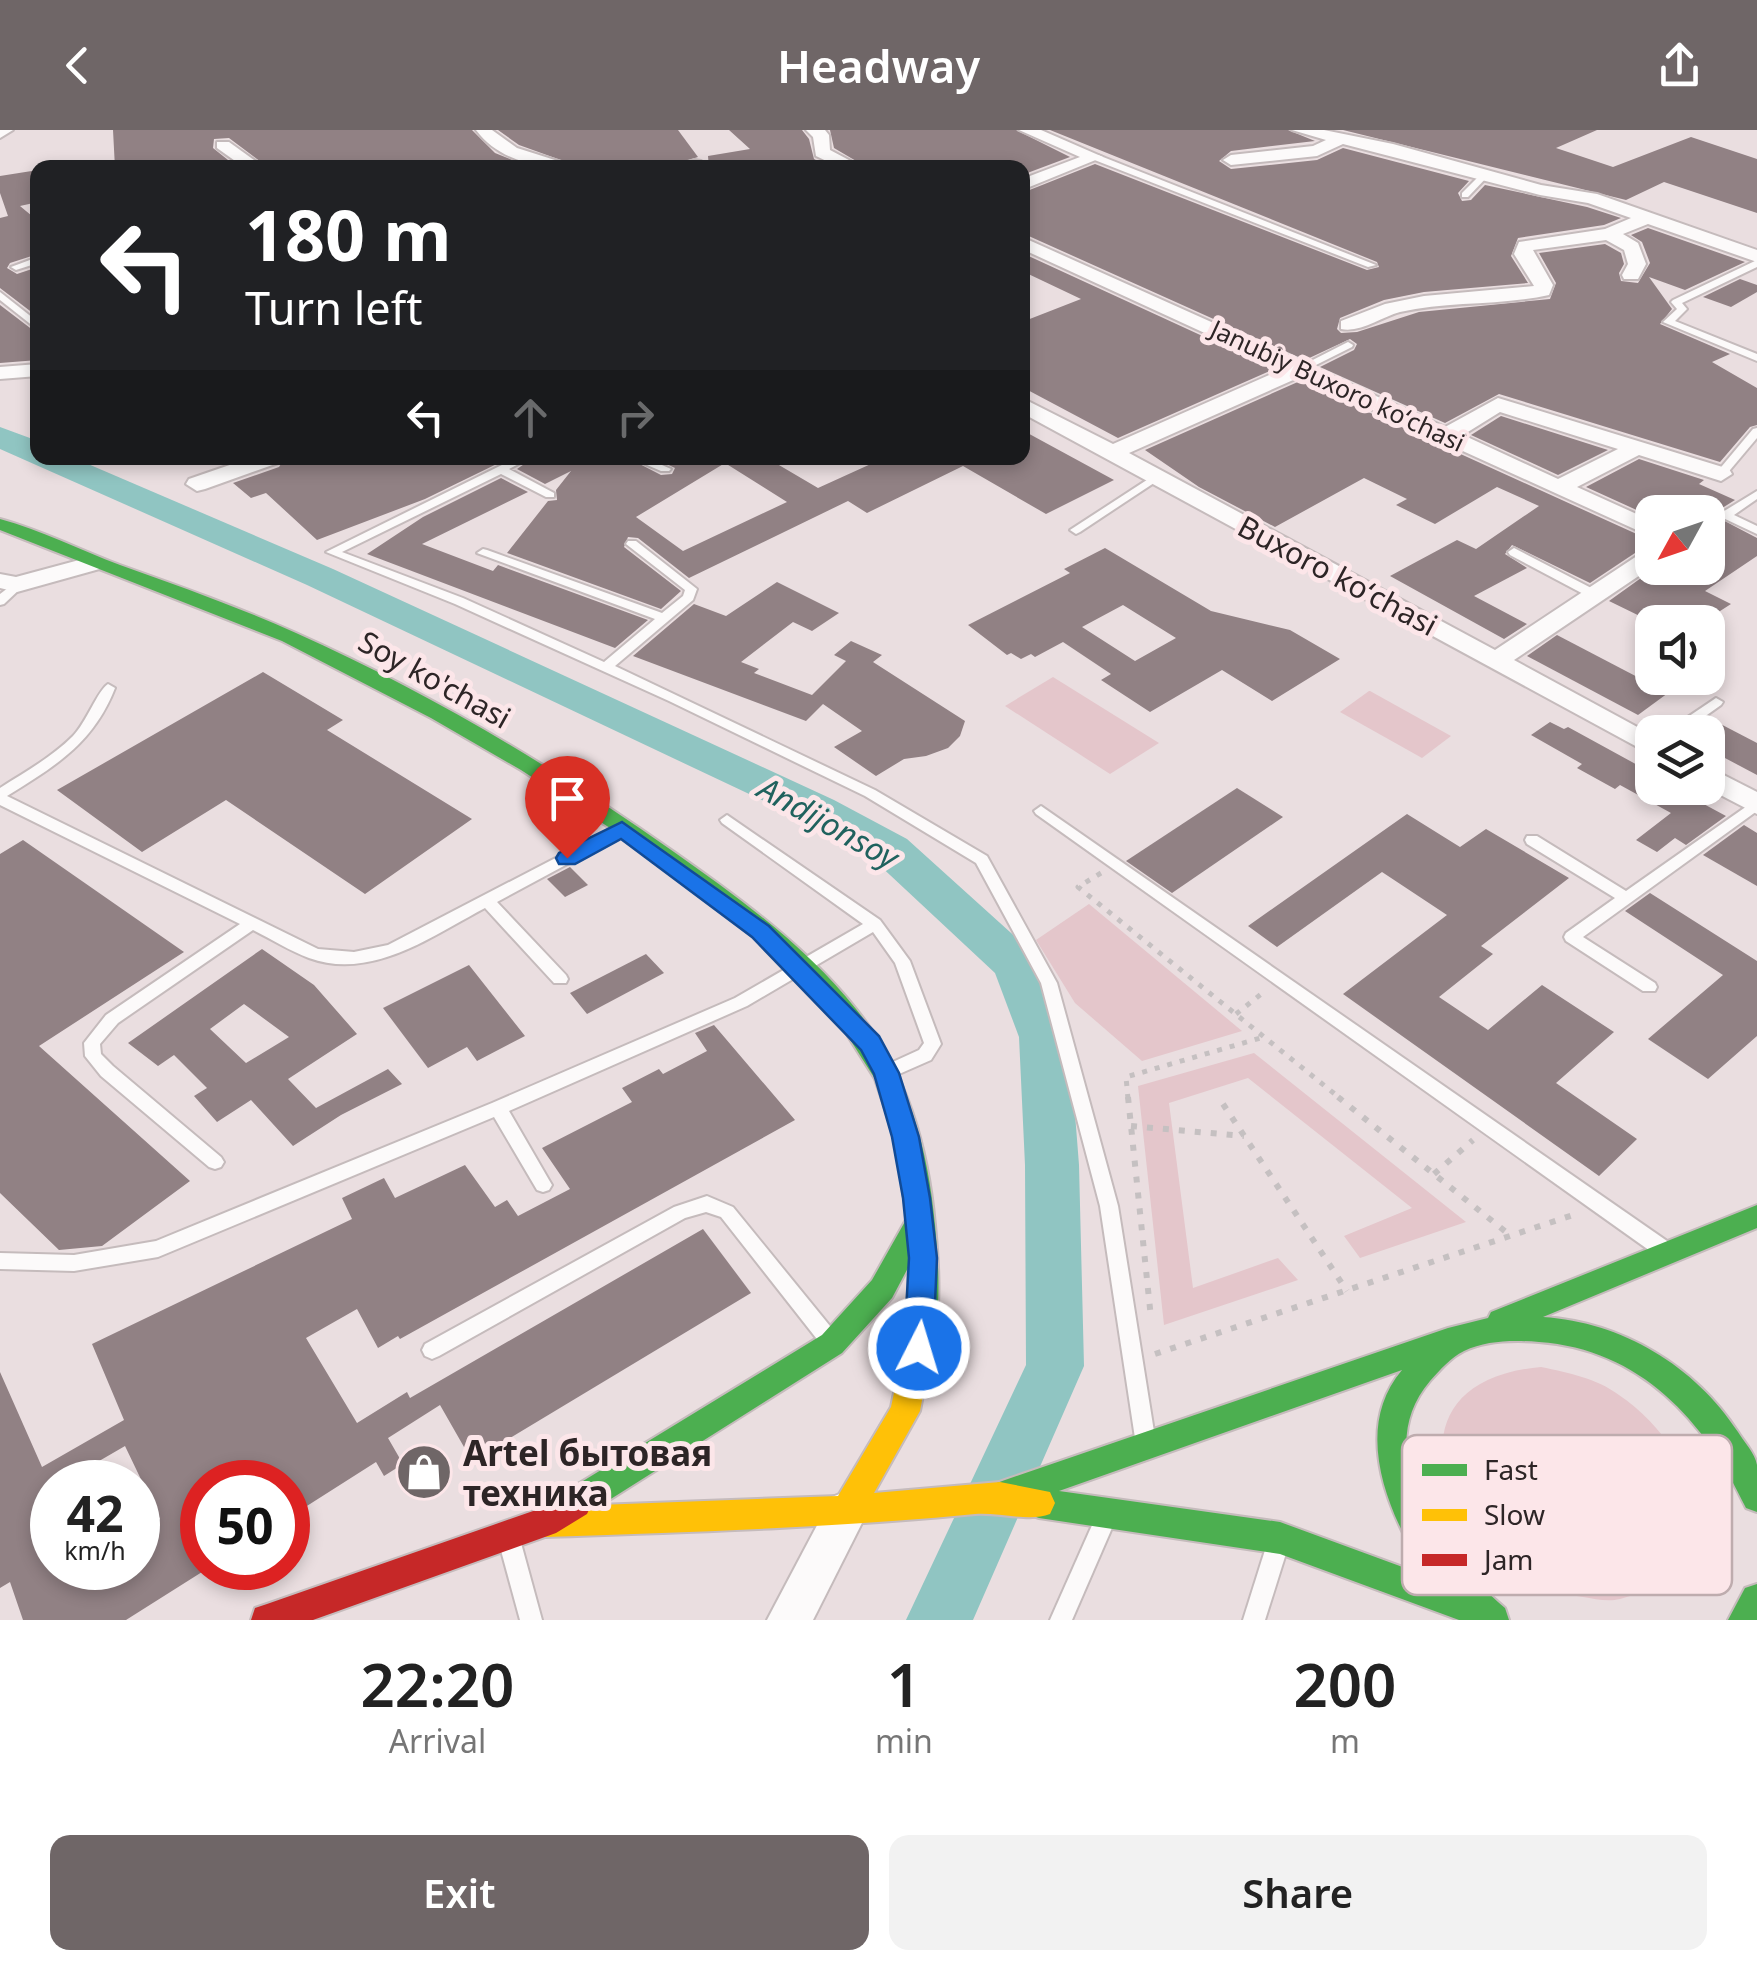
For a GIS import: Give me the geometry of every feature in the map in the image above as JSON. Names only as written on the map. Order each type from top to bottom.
[{"type":"main road","name":"Soy ko'chasi","points":[[0,524],[242,617],[336,658],[520,761],[712,892],[799,968],[870,1043],[886,1073],[906,1137],[920,1220],[924,1298],[910,1400],[847,1511]]},
{"type":"main road","points":[[1000,1497],[1475,1332],[1757,1216]]},
{"type":"main road","points":[[267,1620],[545,1522],[832,1344],[887,1286],[920,1220]]},
{"type":"main road","points":[[1402,1505],[1391,1444],[1402,1394],[1431,1355],[1475,1332],[1530,1324],[1590,1335],[1649,1362],[1702,1404],[1726,1435]]},
{"type":"main road","points":[[1732,1444],[1743,1458],[1757,1497]]},
{"type":"main road","points":[[545,1522],[847,1511],[1000,1497],[1280,1538],[1402,1585]]},
{"type":"main road","points":[[1427,1595],[1484,1617]]},
{"type":"main road","points":[[1464,1595],[1484,1617]]},
{"type":"main road","points":[[1744,1620],[1757,1600]]},
{"type":"street","points":[[484,130],[493,142],[509,150],[544,160]]},
{"type":"street","points":[[814,130],[821,135],[822,152],[839,160]]},
{"type":"street","points":[[1027,130],[1094,157]]},
{"type":"street","points":[[1231,160],[1317,152],[1320,133],[1591,198],[1757,260]]},
{"type":"street","points":[[222,145],[245,160]]},
{"type":"street","points":[[1030,182],[1094,157]]},
{"type":"street","points":[[1348,335],[1392,308],[1542,291],[1544,285],[1524,254],[1525,246],[1609,234],[1646,218]]},
{"type":"street","points":[[1609,234],[1632,248],[1636,264],[1631,275]]},
{"type":"street","name":"Janubiy Buxoro koʻchasi","points":[[1030,246],[1635,522]]},
{"type":"street","points":[[1112,454],[1302,368]]},
{"type":"street","points":[[0,374],[30,371]]},
{"type":"street","points":[[1448,435],[1498,404],[1721,474]]},
{"type":"street","name":"Buxoro koʻchasi","points":[[1030,408],[1635,737]]},
{"type":"street","points":[[1560,487],[1637,448]]},
{"type":"street","points":[[197,484],[250,465]]},
{"type":"street","points":[[5,589],[94,563]]},
{"type":"street","points":[[1498,660],[1635,568]]},
{"type":"street","points":[[1725,786],[1757,804]]},
{"type":"street","points":[[790,1620],[847,1511]]},
{"type":"lane","points":[[1094,157],[1371,265]]},
{"type":"lane","points":[[1465,195],[1485,175]]},
{"type":"lane","points":[[1757,260],[1676,302],[1682,309],[1668,322],[1757,358]]},
{"type":"lane","points":[[16,267],[30,263]]},
{"type":"lane","points":[[0,296],[30,320]]},
{"type":"lane","points":[[1302,368],[1348,335]]},
{"type":"lane","points":[[1721,474],[1757,431]]},
{"type":"lane","points":[[511,465],[332,552],[459,601],[606,667],[870,794],[982,860],[1049,983],[1108,1206],[1146,1444]]},
{"type":"lane","points":[[655,465],[666,469]]},
{"type":"lane","points":[[502,470],[550,495]]},
{"type":"lane","points":[[1076,530],[1156,477]]},
{"type":"lane","points":[[1757,494],[1725,515],[1757,530]]},
{"type":"lane","points":[[606,667],[688,597],[692,589],[632,544]]},
{"type":"lane","points":[[482,552],[663,618]]},
{"type":"lane","points":[[1514,552],[1595,595]]},
{"type":"lane","points":[[108,688],[101,711],[72,748],[2,802],[314,954],[356,960],[394,949],[622,829]]},
{"type":"lane","points":[[1698,715],[1716,702]]},
{"type":"lane","points":[[1649,987],[1572,937],[1757,804]]},
{"type":"lane","points":[[1041,811],[1667,1252]]},
{"type":"lane","points":[[727,820],[875,924],[902,961],[932,1036],[925,1055],[886,1073]]},
{"type":"lane","points":[[1532,840],[1626,898]]},
{"type":"lane","points":[[488,900],[560,979]]},
{"type":"lane","points":[[214,1162],[107,1071],[93,1056],[92,1043],[112,1019],[252,923]]},
{"type":"lane","points":[[0,1261],[74,1264],[158,1249],[741,1002],[875,924]]},
{"type":"lane","points":[[498,1108],[542,1186]]},
{"type":"lane","points":[[432,1350],[680,1212],[707,1204],[727,1212],[832,1344]]},
{"type":"lane","points":[[1061,1620],[1108,1513]]},
{"type":"lane","points":[[508,1534],[531,1620]]},
{"type":"lane","points":[[1254,1620],[1280,1538]]},
{"type":"path","points":[[1116,864],[1078,887],[1511,1236]]},
{"type":"path","points":[[1236,1014],[1280,980]]},
{"type":"path","points":[[1264,1037],[1126,1077],[1155,1356],[1600,1205]]},
{"type":"path","points":[[1223,1104],[1348,1291]]},
{"type":"path","points":[[1131,1126],[1244,1136]]},
{"type":"path","points":[[1434,1174],[1489,1126]]},
{"type":"shaded area","points":[[1053,677],[1159,743],[1110,774],[1005,706]]},
{"type":"shaded area","points":[[1369,691],[1451,736],[1422,758],[1340,712]]},
{"type":"shaded area","points":[[1089,904],[1242,1031],[1142,1061],[1075,1003],[1036,940]]},
{"type":"shaded area","points":[[1254,1053],[1466,1222],[1360,1258],[1344,1236],[1412,1208],[1248,1078],[1169,1103],[1193,1288],[1278,1258],[1298,1280],[1164,1325],[1138,1086]]},
{"type":"shaded area","points":[[1541,1367],[1592,1380],[1619,1395],[1661,1435],[1445,1435],[1454,1407],[1486,1381]]},
{"type":"shaded area","points":[[1577,1595],[1630,1595],[1606,1600]]},
{"type":"building","points":[[113,130],[472,130],[495,153],[512,160],[258,160],[229,138],[214,139],[213,148],[228,160],[115,160]]},
{"type":"building","points":[[498,130],[678,130],[698,157],[561,160],[519,145]]},
{"type":"building","points":[[729,130],[802,130],[816,160],[708,160],[708,156],[750,149]]},
{"type":"building","points":[[830,130],[1016,130],[1070,157],[1030,172],[1030,160],[854,160],[834,148]]},
{"type":"building","points":[[1050,130],[1288,130],[1315,141],[1231,151],[1219,161],[1231,169],[1317,160],[1343,148],[1469,181],[1458,193],[1462,201],[1471,200],[1485,185],[1621,218],[1604,225],[1518,238],[1511,256],[1528,283],[1424,292],[1384,300],[1340,318],[1337,329],[1341,333],[1357,332],[1419,312],[1550,299],[1556,283],[1539,253],[1605,244],[1621,253],[1621,281],[1638,283],[1650,263],[1642,242],[1631,235],[1648,228],[1745,262],[1685,290],[1649,277],[1672,309],[1660,324],[1730,354],[1712,362],[1757,388],[1757,425],[1750,427],[1720,462],[1499,394],[1445,423],[1320,367],[1354,350],[1357,344],[1350,339],[1305,360],[1030,237],[1030,190],[1095,164],[1367,270],[1379,267],[1377,262]]},
{"type":"building","points":[[1343,130],[1597,130],[1556,148],[1613,167],[1691,137],[1757,159],[1757,213],[1664,182],[1626,200]]},
{"type":"building","points":[[30,171],[30,204],[20,206],[30,214],[30,257],[10,263],[7,268],[17,274],[30,270],[30,311],[0,288],[0,218],[8,216],[0,193],[0,176]]},
{"type":"building","points":[[1030,257],[1274,369],[1118,438],[1030,391],[1030,319],[1081,299],[1030,275]]},
{"type":"building","points":[[1740,279],[1757,285],[1757,292],[1731,307],[1703,297]]},
{"type":"building","points":[[0,305],[30,328],[30,361],[0,363]]},
{"type":"building","points":[[1300,381],[1635,533],[1635,553],[1590,583],[1512,545],[1505,554],[1527,568],[1474,596],[1527,624],[1504,639],[1390,576],[1457,540],[1476,549],[1539,506],[1497,487],[1435,524],[1396,505],[1407,499],[1364,478],[1275,527],[1199,487],[1145,450]]},
{"type":"building","points":[[1501,416],[1608,450],[1558,475],[1471,435]]},
{"type":"building","points":[[1030,434],[1114,480],[1046,514],[963,466],[867,513],[848,501],[689,578],[638,538],[628,537],[624,547],[681,591],[661,609],[507,553],[548,501],[557,500],[556,490],[571,471],[545,484],[517,469],[523,465],[642,465],[661,475],[672,474],[675,468],[669,465],[722,465],[636,517],[683,551],[787,502],[728,465],[779,465],[818,488],[869,465],[1030,465]]},
{"type":"building","points":[[1639,459],[1704,480],[1699,484],[1724,495],[1635,495],[1635,509],[1586,487]]},
{"type":"building","points":[[495,465],[425,499],[317,540],[266,493],[251,498],[233,483],[279,467]]},
{"type":"building","points":[[501,478],[528,492],[422,544],[493,571],[498,565],[648,620],[615,648],[367,554],[423,517]]},
{"type":"building","points":[[1725,521],[1757,538],[1757,556],[1725,578]]},
{"type":"building","points":[[1105,548],[1211,611],[1290,630],[1340,659],[1272,701],[1222,670],[1150,712],[1101,680],[1111,674],[1063,642],[1035,657],[1031,654],[1021,659],[1011,653],[1007,655],[968,625],[1070,573],[1064,569]],"holes":[[[1123,605],[1176,638],[1135,661],[1082,627]]]},
{"type":"building","points":[[777,582],[839,613],[812,631],[793,622],[741,662],[759,669],[754,673],[812,695],[846,661],[834,655],[851,641],[882,655],[873,662],[965,721],[960,736],[948,748],[904,759],[876,776],[834,747],[862,731],[823,704],[806,721],[633,656],[694,604],[726,616]]},
{"type":"building","points":[[1635,582],[1714,585],[1705,591],[1731,604],[1725,608],[1635,605],[1635,614],[1609,601]]},
{"type":"building","points":[[1557,635],[1635,676],[1635,695],[1665,695],[1638,715],[1527,656]]},
{"type":"building","points":[[263,672],[343,720],[327,730],[472,819],[365,894],[226,800],[142,852],[57,790]]},
{"type":"building","points":[[1550,722],[1568,727],[1635,764],[1635,793],[1620,785],[1615,789],[1577,768],[1582,764],[1531,735]]},
{"type":"building","points":[[1725,726],[1757,743],[1757,775],[1725,758]]},
{"type":"building","points":[[1237,788],[1283,817],[1172,893],[1126,861]]},
{"type":"building","points":[[1656,805],[1706,805],[1726,816],[1686,845],[1675,838],[1657,852],[1636,840],[1671,813]]},
{"type":"building","points":[[1407,814],[1460,847],[1486,829],[1569,878],[1481,946],[1493,954],[1439,997],[1488,1030],[1542,985],[1614,1032],[1556,1083],[1637,1139],[1599,1176],[1343,994],[1447,915],[1382,872],[1277,947],[1248,926]]},
{"type":"building","points":[[1744,825],[1757,833],[1757,886],[1703,855]]},
{"type":"building","points":[[23,840],[184,952],[39,1046],[190,1181],[102,1246],[59,1250],[0,1193],[0,854]]},
{"type":"building","points":[[570,867],[588,885],[565,897],[547,879]]},
{"type":"building","points":[[1650,893],[1757,961],[1757,1036],[1708,1079],[1648,1039],[1723,975],[1625,911]]},
{"type":"building","points":[[262,949],[314,985],[357,1034],[288,1079],[316,1108],[388,1069],[402,1084],[341,1115],[293,1146],[251,1100],[217,1122],[194,1096],[207,1088],[174,1055],[158,1066],[128,1043]],"holes":[[[244,1004],[289,1037],[246,1063],[210,1029]]]},
{"type":"building","points":[[646,954],[664,973],[587,1014],[570,993]]},
{"type":"building","points":[[469,965],[525,1036],[477,1061],[467,1047],[428,1068],[383,1008]]},
{"type":"building","points":[[714,1025],[795,1120],[400,1339],[398,1336],[378,1348],[357,1309],[306,1338],[357,1423],[407,1392],[410,1398],[703,1229],[751,1293],[472,1461],[440,1405],[388,1438],[403,1464],[384,1476],[376,1462],[310,1504],[310,1460],[180,1460],[180,1586],[126,1620],[23,1620],[10,1582],[0,1588],[0,1372],[39,1460],[30,1460],[30,1590],[160,1590],[160,1460],[132,1460],[125,1446],[101,1460],[54,1460],[124,1420],[92,1344],[352,1219],[342,1198],[384,1178],[395,1198],[465,1165],[495,1207],[507,1200],[518,1216],[570,1189],[542,1148],[632,1102],[622,1088],[659,1069],[663,1074],[707,1051],[695,1033]]},
{"type":"waterway","name":"Andijonsoy","points":[[0,437],[30,450]]},
{"type":"waterway","name":"Andijonsoy","points":[[63,465],[320,577],[819,810],[891,850],[1015,964],[1044,1037],[1052,1165],[1055,1366],[939,1620]]},
{"type":"traffic: fast","points":[[0,524],[289,637],[439,713],[621,825],[709,888],[786,952],[848,1016],[887,1076],[899,1106],[920,1204],[920,1336]]},
{"type":"traffic: fast","points":[[1501,1321],[1757,1216]]},
{"type":"traffic: fast","points":[[576,1503],[832,1344],[882,1289],[918,1224]]},
{"type":"traffic: fast","points":[[1402,1497],[1393,1458],[1395,1420],[1408,1385],[1435,1354],[1454,1342],[1498,1329],[1561,1331],[1633,1354],[1694,1399],[1722,1435]]},
{"type":"traffic: fast","points":[[1005,1495],[1448,1341]]},
{"type":"traffic: fast","points":[[1732,1449],[1757,1497]]},
{"type":"traffic: fast","points":[[1039,1503],[1280,1538],[1402,1583]]},
{"type":"traffic: fast","points":[[1435,1595],[1465,1606]]},
{"type":"traffic: fast","points":[[1464,1595],[1493,1620]]},
{"type":"traffic: fast","points":[[1744,1620],[1757,1600]]},
{"type":"traffic: slow","points":[[847,1511],[905,1411],[920,1336]]},
{"type":"traffic: slow","points":[[545,1522],[847,1511],[1000,1497],[1039,1503]]},
{"type":"traffic: jam","points":[[267,1620],[545,1522],[576,1503]]},
{"type":"place","name":"Artel бытовая техника","points":[[424,1472]]},
{"type":"route","points":[[567,858],[622,829],[761,932],[870,1043],[886,1073],[906,1137],[916,1198],[924,1298],[919,1348]]}]
